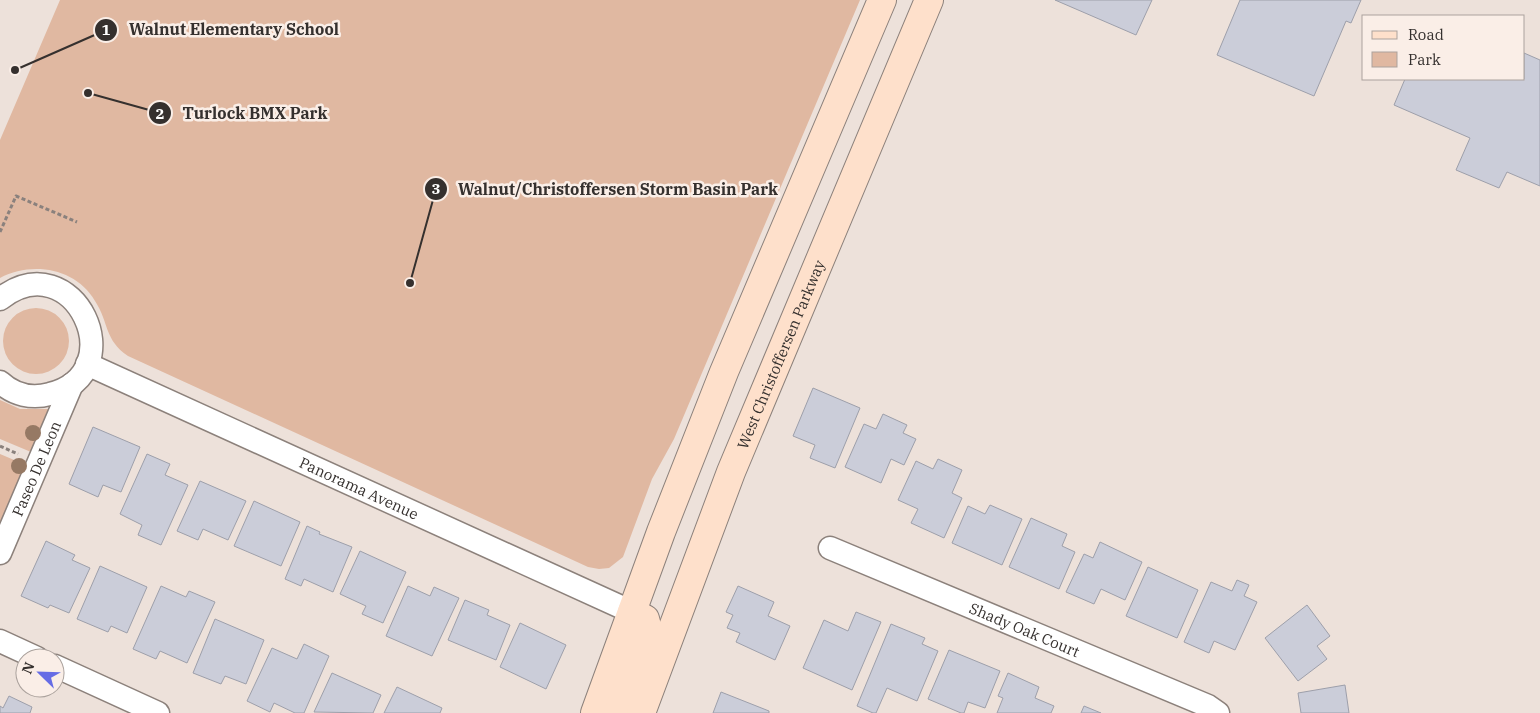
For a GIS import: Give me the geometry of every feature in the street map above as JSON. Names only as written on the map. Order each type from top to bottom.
[{"type":"street","points":[[595,713],[724,372],[882,0]]},
{"type":"street","name":"West Christoffersen Parkway","points":[[642,713],[731,472],[929,0]]},
{"type":"street","points":[[0,299],[9,292],[26,286],[43,285],[60,290],[74,300],[85,313],[91,330],[92,348],[87,364],[72,384],[57,392],[40,397],[23,395],[7,388],[0,382]]},
{"type":"street","name":"Panorama Avenue","points":[[87,364],[632,612]]},
{"type":"street","name":"Paseo De Leon","points":[[0,553],[72,384]]},
{"type":"street","name":"Shady Oak Court","points":[[830,548],[1208,706],[1218,713]]},
{"type":"street","points":[[618,713],[648,630],[645,619],[632,612]]},
{"type":"street","points":[[0,641],[16,648]]},
{"type":"street","points":[[65,671],[158,713]]},
{"type":"path","points":[[0,232],[16,196],[77,222]]},
{"type":"path","points":[[0,446],[23,456]]},
{"type":"green space","points":[[60,0],[860,0],[674,439],[652,479],[623,557],[609,568],[599,569],[588,567],[128,356],[115,344],[95,301],[87,290],[77,281],[65,275],[39,269],[12,273],[0,278],[0,140]]},
{"type":"green space","points":[[36,308],[49,311],[59,318],[66,328],[69,341],[66,354],[59,364],[49,371],[36,374],[23,371],[13,364],[6,354],[3,341],[6,328],[13,318],[23,311]]},
{"type":"green space","points":[[0,400],[20,409],[48,409],[31,452],[0,439]]},
{"type":"green space","points":[[0,454],[26,465],[0,526]]},
{"type":"building","points":[[1055,0],[1152,0],[1136,35]]},
{"type":"building","points":[[1240,0],[1361,0],[1351,23],[1346,21],[1314,96],[1217,55]]},
{"type":"building","points":[[1525,53],[1540,60],[1540,186],[1507,172],[1499,188],[1456,170],[1470,138],[1394,105],[1405,80],[1525,80]]},
{"type":"building","points":[[813,388],[860,408],[835,468],[810,458],[815,445],[793,436]]},
{"type":"building","points":[[883,414],[907,425],[903,433],[916,439],[904,465],[891,459],[881,483],[845,467],[864,424],[876,429]]},
{"type":"building","points":[[93,427],[140,447],[121,492],[103,485],[98,497],[69,484]]},
{"type":"building","points":[[147,454],[170,464],[165,475],[188,485],[161,545],[138,535],[142,525],[120,514]]},
{"type":"building","points":[[938,459],[962,470],[952,493],[962,498],[944,538],[911,523],[918,509],[898,500],[916,461],[933,469]]},
{"type":"building","points":[[200,481],[246,501],[228,540],[203,529],[198,540],[177,531]]},
{"type":"building","points":[[254,501],[300,522],[281,566],[234,546]]},
{"type":"building","points":[[990,505],[1022,519],[1002,565],[952,543],[968,506],[985,514]]},
{"type":"building","points":[[1031,518],[1067,534],[1062,546],[1075,552],[1059,589],[1009,567]]},
{"type":"building","points":[[307,526],[320,532],[319,534],[352,547],[333,592],[304,579],[301,586],[285,579]]},
{"type":"building","points":[[46,541],[75,555],[72,560],[90,568],[69,613],[50,605],[48,608],[21,596]]},
{"type":"building","points":[[1100,542],[1142,562],[1125,600],[1101,589],[1094,604],[1066,592],[1084,554],[1093,558]]},
{"type":"building","points":[[360,551],[406,572],[383,623],[362,614],[366,606],[340,594]]},
{"type":"building","points":[[100,566],[147,587],[127,633],[111,626],[108,632],[77,619]]},
{"type":"building","points":[[1148,567],[1198,590],[1177,638],[1126,616]]},
{"type":"building","points":[[1237,580],[1249,585],[1244,596],[1257,602],[1235,650],[1214,641],[1209,653],[1184,642],[1211,582],[1232,591]]},
{"type":"building","points":[[161,586],[186,597],[189,591],[215,602],[187,663],[160,651],[156,659],[133,649]]},
{"type":"building","points":[[408,586],[430,596],[434,587],[459,598],[432,656],[386,636]]},
{"type":"building","points":[[738,586],[774,602],[768,616],[790,626],[775,660],[736,642],[740,633],[727,628],[733,615],[726,612]]},
{"type":"building","points":[[465,600],[489,610],[487,615],[510,625],[496,660],[448,640]]},
{"type":"building","points":[[1307,605],[1330,636],[1317,646],[1327,659],[1298,681],[1265,638]]},
{"type":"building","points":[[856,612],[881,622],[852,690],[803,668],[824,620],[848,631]]},
{"type":"building","points":[[215,619],[264,640],[246,684],[225,676],[221,684],[193,673]]},
{"type":"building","points":[[520,623],[566,645],[546,689],[500,667]]},
{"type":"building","points":[[891,624],[925,638],[922,644],[938,651],[917,701],[887,688],[876,713],[873,713],[857,706]]},
{"type":"building","points":[[304,644],[329,656],[304,713],[295,713],[274,703],[270,712],[247,701],[272,648],[297,659]]},
{"type":"building","points":[[949,650],[1000,671],[985,708],[968,702],[964,713],[961,713],[928,699]]},
{"type":"building","points":[[332,673],[381,695],[373,713],[314,712]]},
{"type":"building","points":[[1008,673],[1039,687],[1035,698],[1054,706],[1051,713],[997,713],[1003,698],[998,696]]},
{"type":"building","points":[[1345,685],[1349,713],[1301,713],[1298,693]]},
{"type":"building","points":[[397,687],[442,708],[440,713],[384,713]]},
{"type":"building","points":[[721,692],[769,711],[769,713],[713,713]]},
{"type":"building","points":[[9,696],[32,707],[30,713],[0,713],[0,706],[3,708]]},
{"type":"building","points":[[1084,706],[1101,713],[1081,713]]},
{"type":"place","name":"Walnut Elementary School","points":[[15,70]]},
{"type":"place","name":"Turlock BMX Park","points":[[88,93]]},
{"type":"place","name":"Walnut/Christoffersen Storm Basin Park","points":[[410,283]]}]
